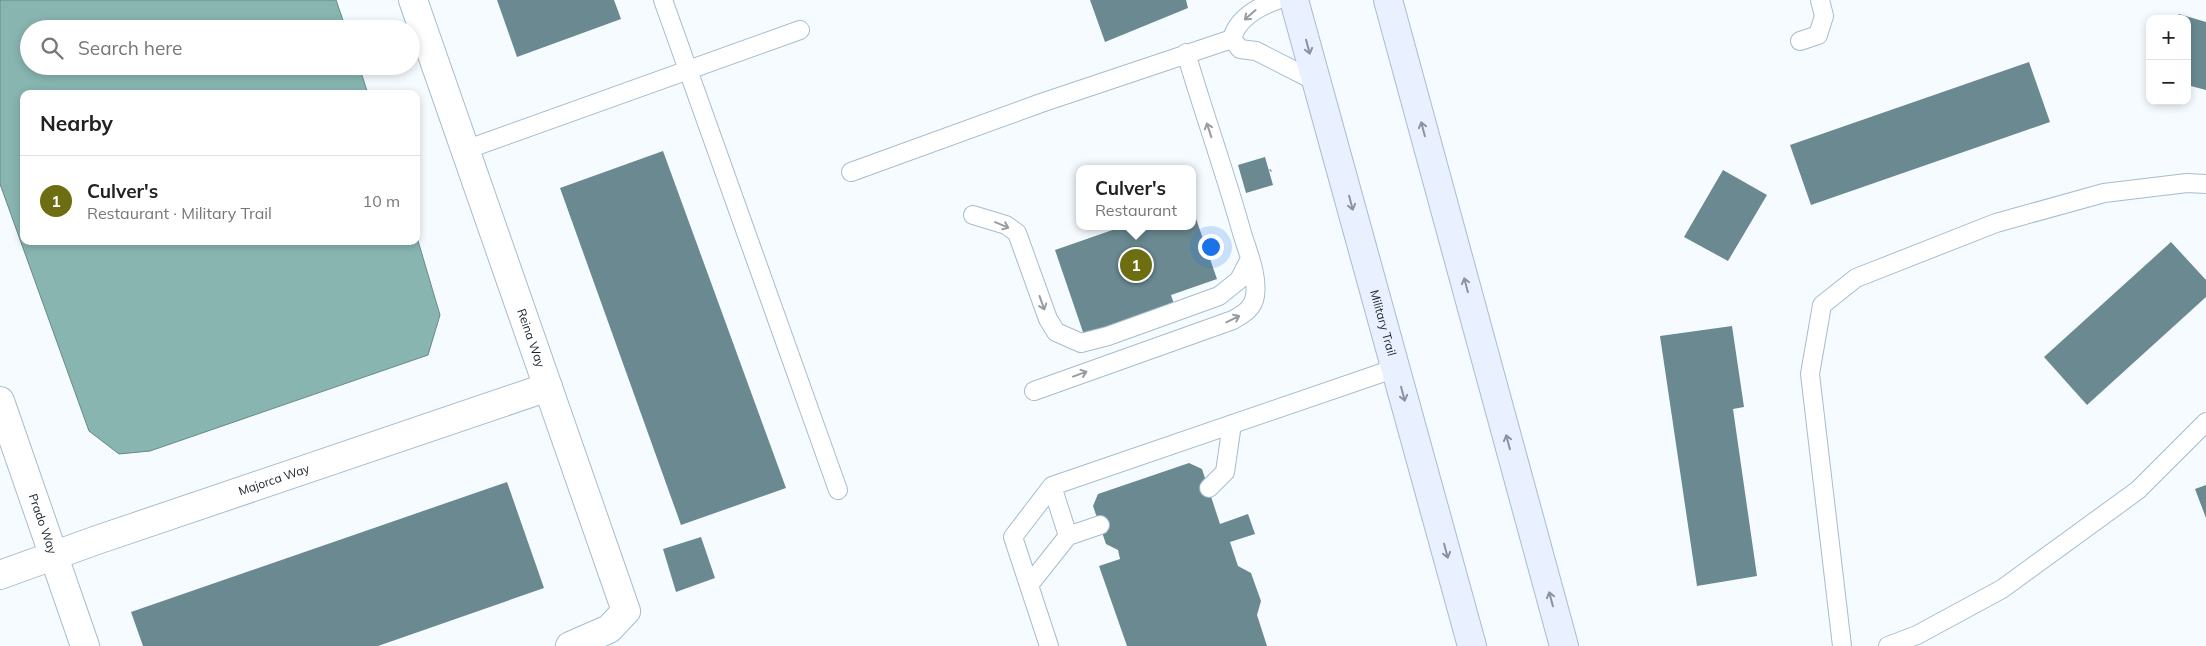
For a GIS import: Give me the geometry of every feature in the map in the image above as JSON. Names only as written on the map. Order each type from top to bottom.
[{"type":"main road","name":"Military Trail","points":[[1294,0],[1472,646]]},
{"type":"main road","points":[[1388,0],[1564,646]]},
{"type":"street","name":"Reina Way","points":[[413,0],[420,20]]},
{"type":"street","name":"Reina Way","points":[[420,20],[626,611],[609,629],[570,646]]},
{"type":"street","name":"Majorca Way","points":[[0,575],[548,387]]},
{"type":"street","name":"Prado Way","points":[[0,401],[85,646]]},
{"type":"lane","points":[[663,0],[838,490]]},
{"type":"lane","points":[[1232,39],[1235,28],[1253,12],[1259,7],[1276,0]]},
{"type":"lane","points":[[1800,41],[1818,35],[1824,16],[1820,0]]},
{"type":"lane","points":[[465,150],[800,30]]},
{"type":"lane","points":[[851,172],[946,136],[1186,53],[1232,39]]},
{"type":"lane","points":[[1232,39],[1240,49],[1256,51],[1318,82]]},
{"type":"lane","points":[[1034,390],[1233,320],[1250,309],[1255,298],[1256,278],[1186,53]]},
{"type":"lane","points":[[1842,646],[1810,374],[1822,305],[1856,278],[1996,223],[2104,193],[2186,183],[2206,184]]},
{"type":"lane","points":[[973,215],[1006,225],[1017,233],[1048,319],[1056,332],[1116,361]]},
{"type":"lane","points":[[1081,343],[1108,336],[1219,296],[1239,280],[1250,259]]},
{"type":"lane","points":[[1049,646],[1013,537],[1052,486],[1396,368]]},
{"type":"lane","points":[[1888,646],[1917,635],[2002,589],[2138,490],[2206,422]]},
{"type":"lane","points":[[1209,488],[1225,472],[1232,424]]},
{"type":"lane","points":[[1052,486],[1068,536]]},
{"type":"lane","points":[[1029,585],[1068,536],[1100,525]]},
{"type":"shaded area","points":[[0,0],[336,0],[343,20],[20,20],[20,75],[362,75],[367,90],[20,90],[20,240],[0,184]]},
{"type":"shaded area","points":[[22,245],[419,245],[440,315],[428,355],[150,451],[119,454],[89,431]]},
{"type":"building","points":[[497,0],[614,0],[621,19],[517,57]]},
{"type":"building","points":[[1090,0],[1186,0],[1188,8],[1105,42]]},
{"type":"building","points":[[2191,18],[2206,22],[2206,90],[2191,86]]},
{"type":"building","points":[[2029,62],[2050,122],[1811,205],[1790,145]]},
{"type":"building","points":[[663,151],[786,488],[681,525],[560,188]]},
{"type":"building","points":[[1265,157],[1273,185],[1246,193],[1238,165]]},
{"type":"building","points":[[1723,170],[1767,195],[1728,261],[1684,237]]},
{"type":"building","points":[[1196,219],[1217,279],[1171,295],[1174,304],[1084,335],[1055,250],[1112,230],[1196,230]]},
{"type":"building","points":[[2171,242],[2206,280],[2206,297],[2087,405],[2044,357]]},
{"type":"building","points":[[1732,326],[1744,407],[1733,409],[1757,576],[1697,586],[1660,336]]},
{"type":"building","points":[[1189,463],[1202,469],[1220,524],[1248,514],[1255,534],[1230,542],[1238,566],[1251,573],[1261,601],[1257,615],[1267,646],[1127,646],[1099,566],[1120,559],[1118,550],[1106,544],[1093,506],[1098,494]]},
{"type":"building","points":[[507,482],[544,588],[378,646],[143,646],[131,612]]},
{"type":"building","points":[[2206,485],[2206,518],[2195,489]]},
{"type":"building","points":[[701,537],[715,578],[676,592],[663,549]]},
{"type":"place","name":"Culver's","points":[[1136,265]]}]
